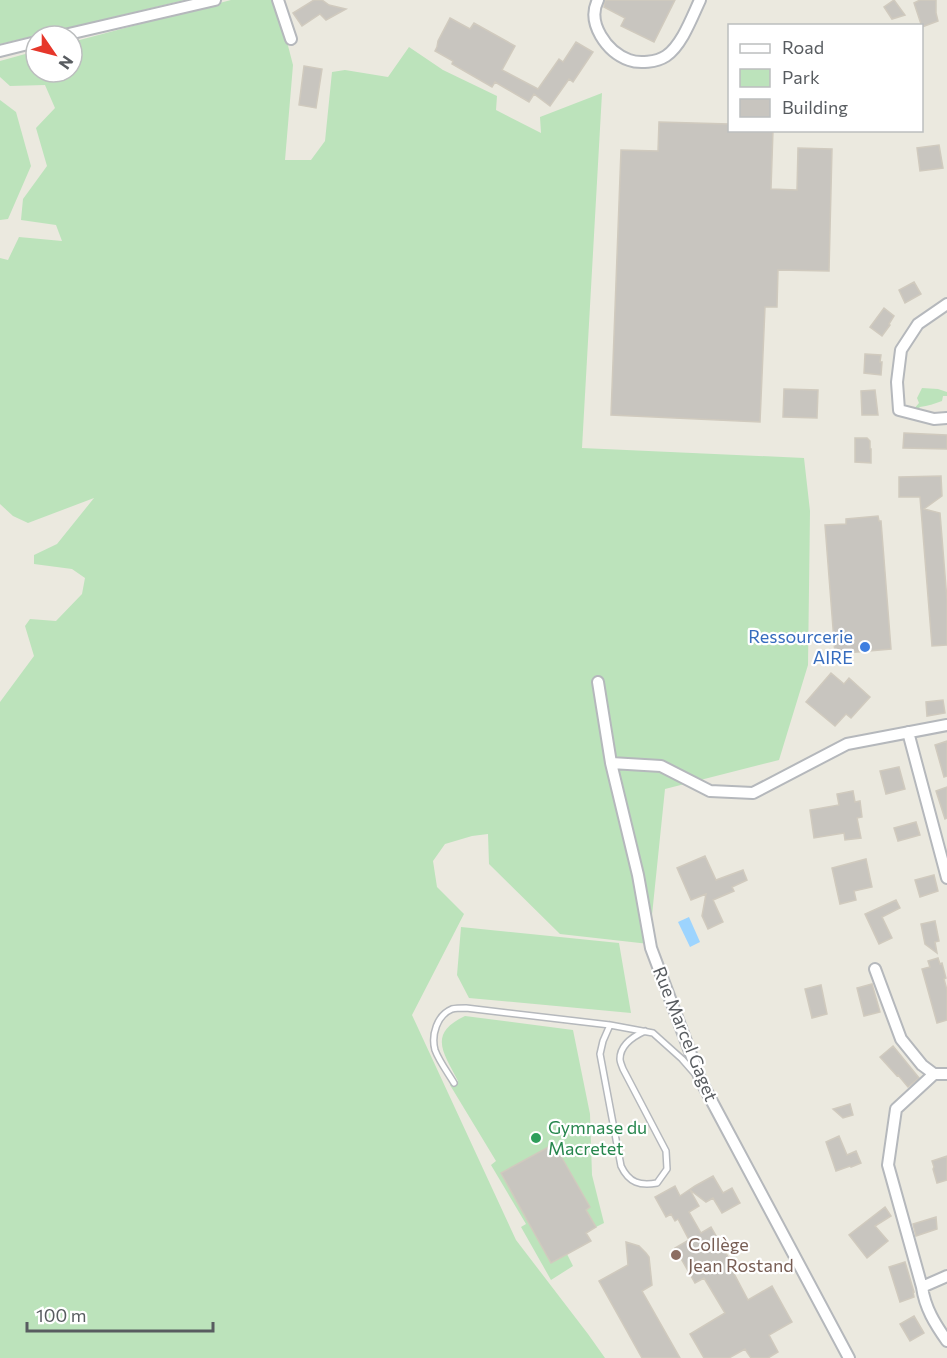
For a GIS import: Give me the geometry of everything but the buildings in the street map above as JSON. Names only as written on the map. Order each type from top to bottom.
[{"type":"street","points":[[84,30],[215,0]]},
{"type":"street","points":[[278,0],[291,39]]},
{"type":"street","points":[[598,0],[595,20],[599,33],[610,48],[630,61],[650,62],[666,56],[679,42],[700,0]]},
{"type":"street","points":[[0,51],[24,45]]},
{"type":"street","points":[[947,304],[918,324],[901,350],[897,382],[899,410],[934,418],[947,418]]},
{"type":"street","name":"Rue Marcel Gaget","points":[[598,682],[610,763],[638,875],[651,948],[701,1081],[849,1358]]},
{"type":"street","points":[[610,763],[661,766],[710,791],[753,793],[848,744],[947,725]]},
{"type":"street","points":[[908,732],[947,878]]},
{"type":"street","points":[[875,969],[901,1039],[922,1065],[934,1074],[947,1074]]},
{"type":"street","points":[[934,1074],[896,1109],[888,1165],[922,1287],[923,1298],[930,1317],[947,1341]]},
{"type":"street","points":[[922,1287],[947,1276]]},
{"type":"lane","points":[[454,1083],[435,1051],[435,1027],[443,1015],[453,1009],[466,1008],[609,1024],[653,1033],[682,1059],[701,1081]]},
{"type":"lane","points":[[609,1024],[600,1054],[621,1166],[624,1173],[634,1182],[646,1185],[657,1183],[667,1169],[666,1151],[623,1069],[620,1058],[624,1047],[633,1036],[645,1031]]},
{"type":"green space","points":[[0,0],[185,0],[84,24],[24,24],[24,38],[0,44]]},
{"type":"green space","points":[[231,0],[282,0],[285,34],[293,65],[285,160],[311,160],[325,141],[332,72],[345,70],[388,77],[409,47],[443,70],[497,96],[496,110],[541,133],[540,117],[602,93],[582,448],[804,458],[810,511],[808,665],[779,760],[665,789],[649,944],[560,934],[489,864],[488,834],[445,844],[433,861],[437,887],[464,914],[412,1015],[516,1240],[605,1358],[0,1358],[0,702],[34,656],[25,626],[30,619],[56,621],[82,594],[85,578],[72,569],[34,564],[34,555],[57,544],[94,498],[28,523],[13,516],[0,504],[0,258],[8,260],[19,237],[62,241],[56,225],[21,220],[23,199],[47,166],[36,128],[55,108],[45,85],[10,86],[0,77],[0,61],[24,54],[24,84],[84,84],[84,39]]},
{"type":"green space","points":[[0,100],[16,112],[31,166],[8,219],[0,220]]},
{"type":"green space","points":[[922,388],[938,389],[947,392],[947,396],[943,396],[942,401],[913,410],[919,403],[917,398]]},
{"type":"green space","points":[[461,927],[619,943],[631,1013],[469,998],[457,975]]},
{"type":"green space","name":"Gymnase du Macretet","points":[[465,1016],[573,1030],[590,1114],[592,1175],[604,1223],[562,1244],[573,1266],[551,1280],[521,1227],[526,1224],[491,1165],[496,1161],[450,1085],[458,1081],[444,1053],[442,1037],[453,1023]]},
{"type":"water","points":[[689,917],[700,942],[690,947],[678,922]]},
{"type":"place","name":"Ressourcerie AIRE","points":[[865,647]]},
{"type":"place","name":"Gymnase du Macretet","points":[[536,1138]]},
{"type":"place","name":"Collège Jean Rostand","points":[[676,1255]]}]
